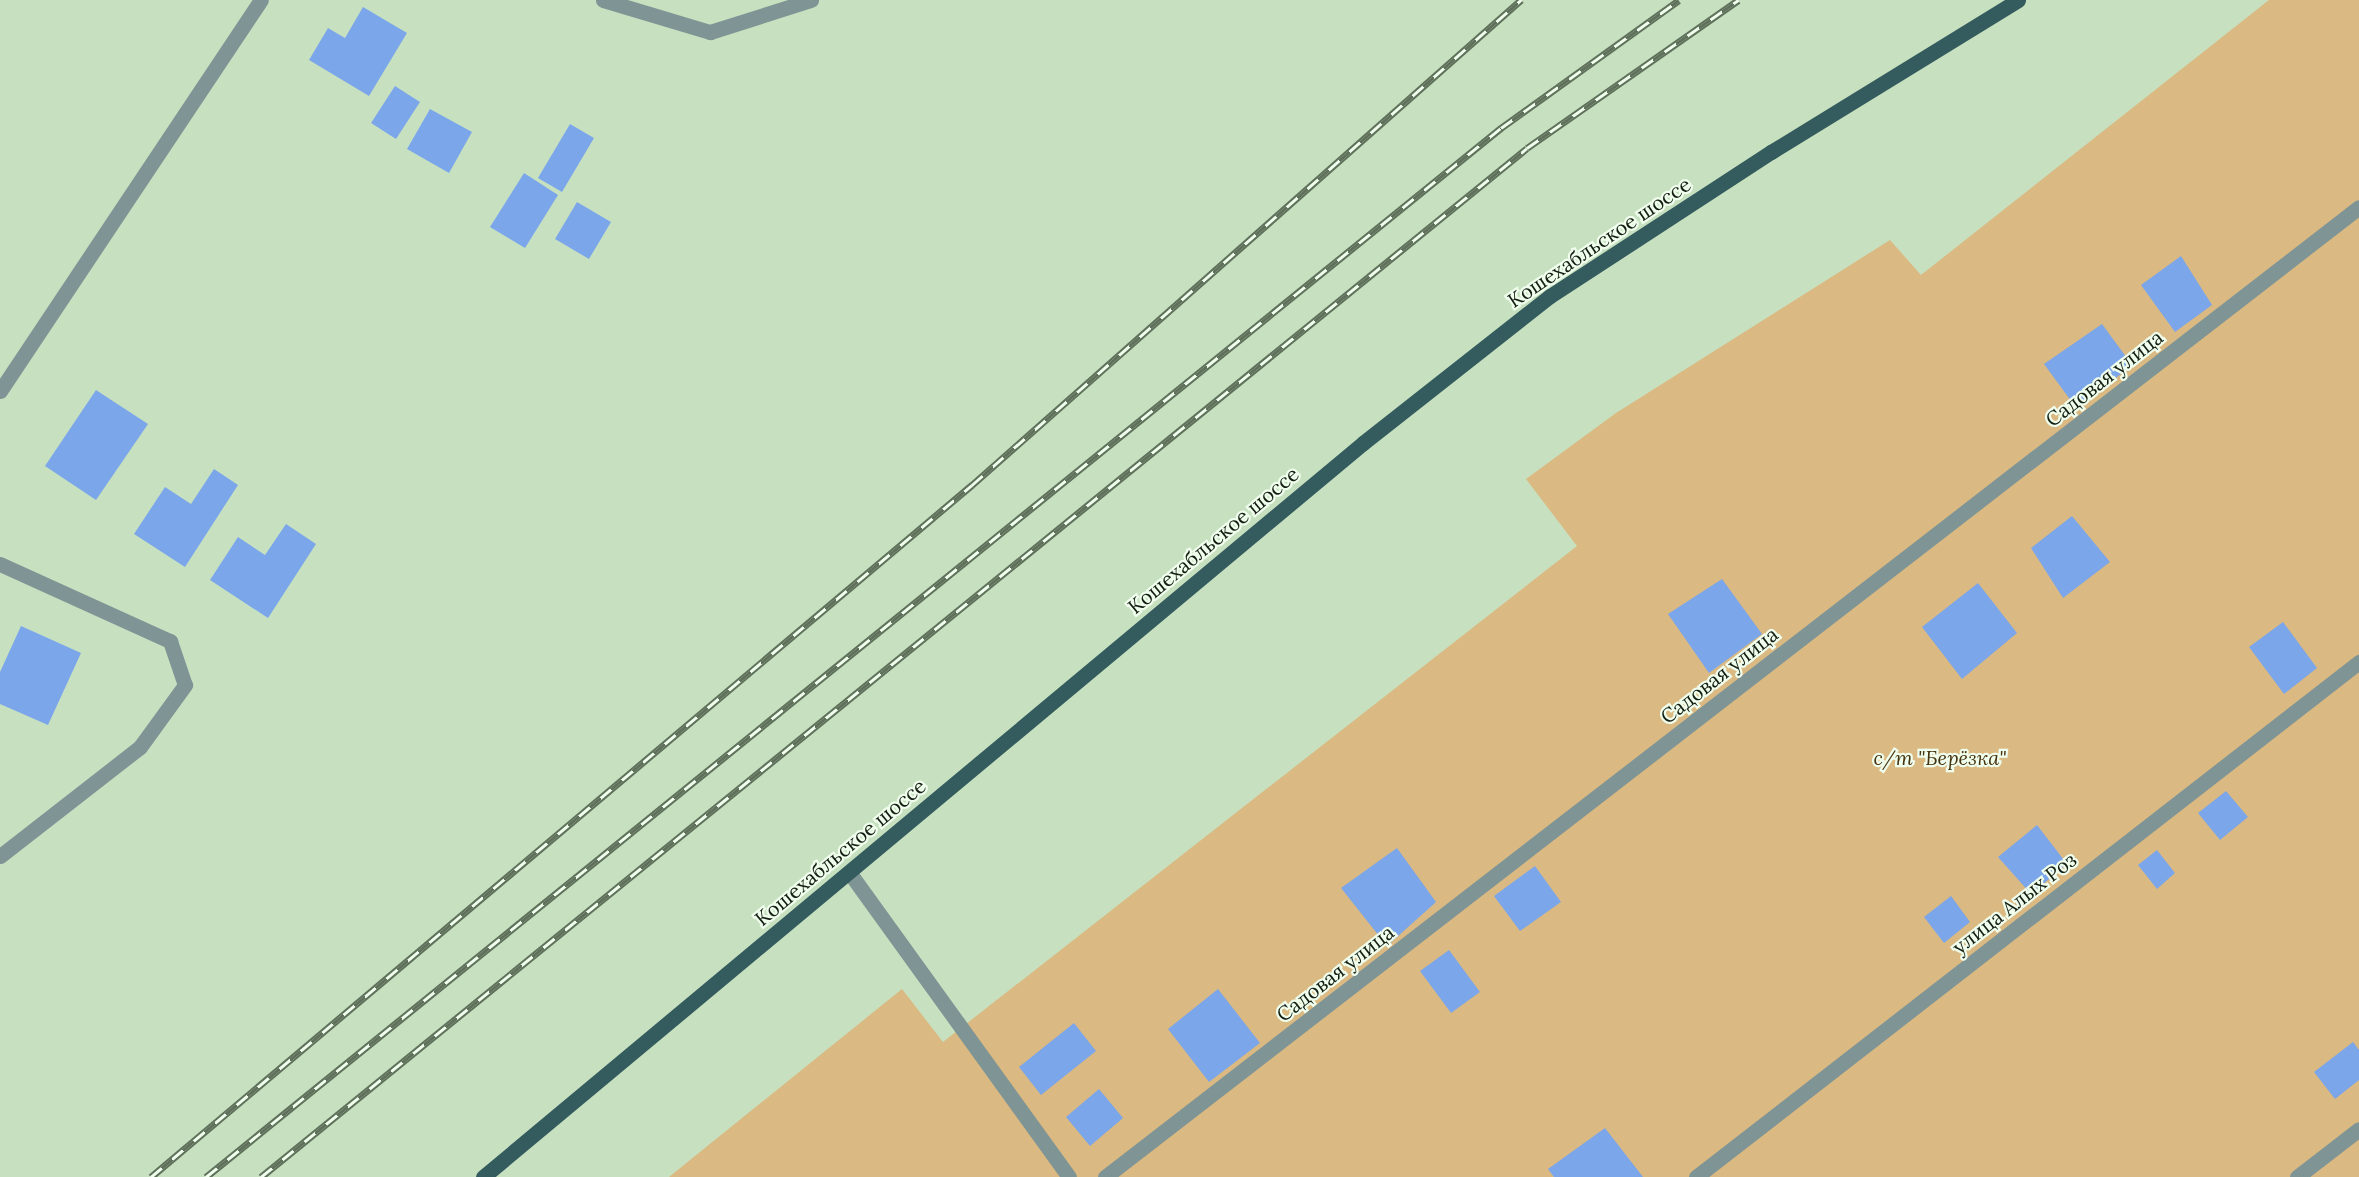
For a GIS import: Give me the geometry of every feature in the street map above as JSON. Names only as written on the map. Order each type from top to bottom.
[{"type":"main road","name":"Кошехабльское шоссе","points":[[483,1177],[1363,443],[1550,296],[1771,152],[2018,0]]},
{"type":"street","points":[[0,391],[261,0]]},
{"type":"street","points":[[603,0],[710,32],[811,0]]},
{"type":"street","name":"Садовая улица","points":[[1105,1177],[2359,207]]},
{"type":"street","points":[[0,564],[170,641],[185,686],[140,747],[0,856]]},
{"type":"street","name":"улица Алых Роз","points":[[1696,1177],[2359,662]]},
{"type":"street","points":[[849,872],[1069,1177]]},
{"type":"street","points":[[2297,1177],[2359,1129]]},
{"type":"green space","name":"с/т \"Берёзка\"","points":[[2269,0],[2359,0],[2359,1177],[669,1177],[902,989],[943,1042],[1577,546],[1526,479],[1616,413],[1890,240],[1921,275]]},
{"type":"building","points":[[363,7],[407,33],[369,96],[309,60],[328,28],[345,38]]},
{"type":"building","points":[[395,86],[420,102],[396,139],[371,123]]},
{"type":"building","points":[[430,109],[472,132],[449,173],[407,149]]},
{"type":"building","points":[[570,124],[594,138],[562,192],[538,178]]},
{"type":"building","points":[[524,173],[558,195],[525,248],[490,227]]},
{"type":"building","points":[[577,202],[611,222],[589,259],[555,239]]},
{"type":"building","points":[[2181,256],[2212,305],[2175,332],[2141,285]]},
{"type":"building","points":[[2102,324],[2132,365],[2077,409],[2044,364]]},
{"type":"building","points":[[96,390],[148,424],[96,500],[45,466]]},
{"type":"building","points":[[214,469],[238,485],[185,567],[134,534],[165,487],[191,504]]},
{"type":"building","points":[[2072,516],[2110,562],[2063,598],[2031,548]]},
{"type":"building","points":[[286,524],[316,544],[268,618],[210,580],[238,537],[265,555]]},
{"type":"building","points":[[1722,579],[1762,634],[1709,673],[1668,614]]},
{"type":"building","points":[[1978,583],[2017,633],[1962,679],[1922,627]]},
{"type":"building","points":[[2283,622],[2317,668],[2284,694],[2249,647]]},
{"type":"building","points":[[21,626],[81,653],[48,725],[0,704],[0,672]]},
{"type":"building","points":[[2226,791],[2248,817],[2220,840],[2198,813]]},
{"type":"building","points":[[2037,825],[2067,864],[2031,894],[1998,857]]},
{"type":"building","points":[[1397,848],[1436,902],[1387,946],[1341,888]]},
{"type":"building","points":[[2157,850],[2175,873],[2157,889],[2138,865]]},
{"type":"building","points":[[1535,866],[1561,902],[1520,931],[1494,896]]},
{"type":"building","points":[[1951,896],[1970,922],[1944,943],[1924,917]]},
{"type":"building","points":[[1449,950],[1480,992],[1451,1013],[1420,971]]},
{"type":"building","points":[[1218,989],[1260,1043],[1209,1082],[1168,1029]]},
{"type":"building","points":[[1074,1023],[1096,1051],[1041,1095],[1019,1067]]},
{"type":"building","points":[[2353,1042],[2359,1050],[2359,1080],[2335,1099],[2314,1072]]},
{"type":"building","points":[[1099,1089],[1123,1118],[1090,1146],[1066,1117]]},
{"type":"building","points":[[1605,1128],[1643,1177],[1554,1177],[1548,1169]]},
{"type":"railway","points":[[151,1177],[972,485],[1521,0]]},
{"type":"railway","points":[[206,1177],[1501,128],[1679,0]]},
{"type":"railway","points":[[261,1177],[1527,148],[1738,0]]}]
